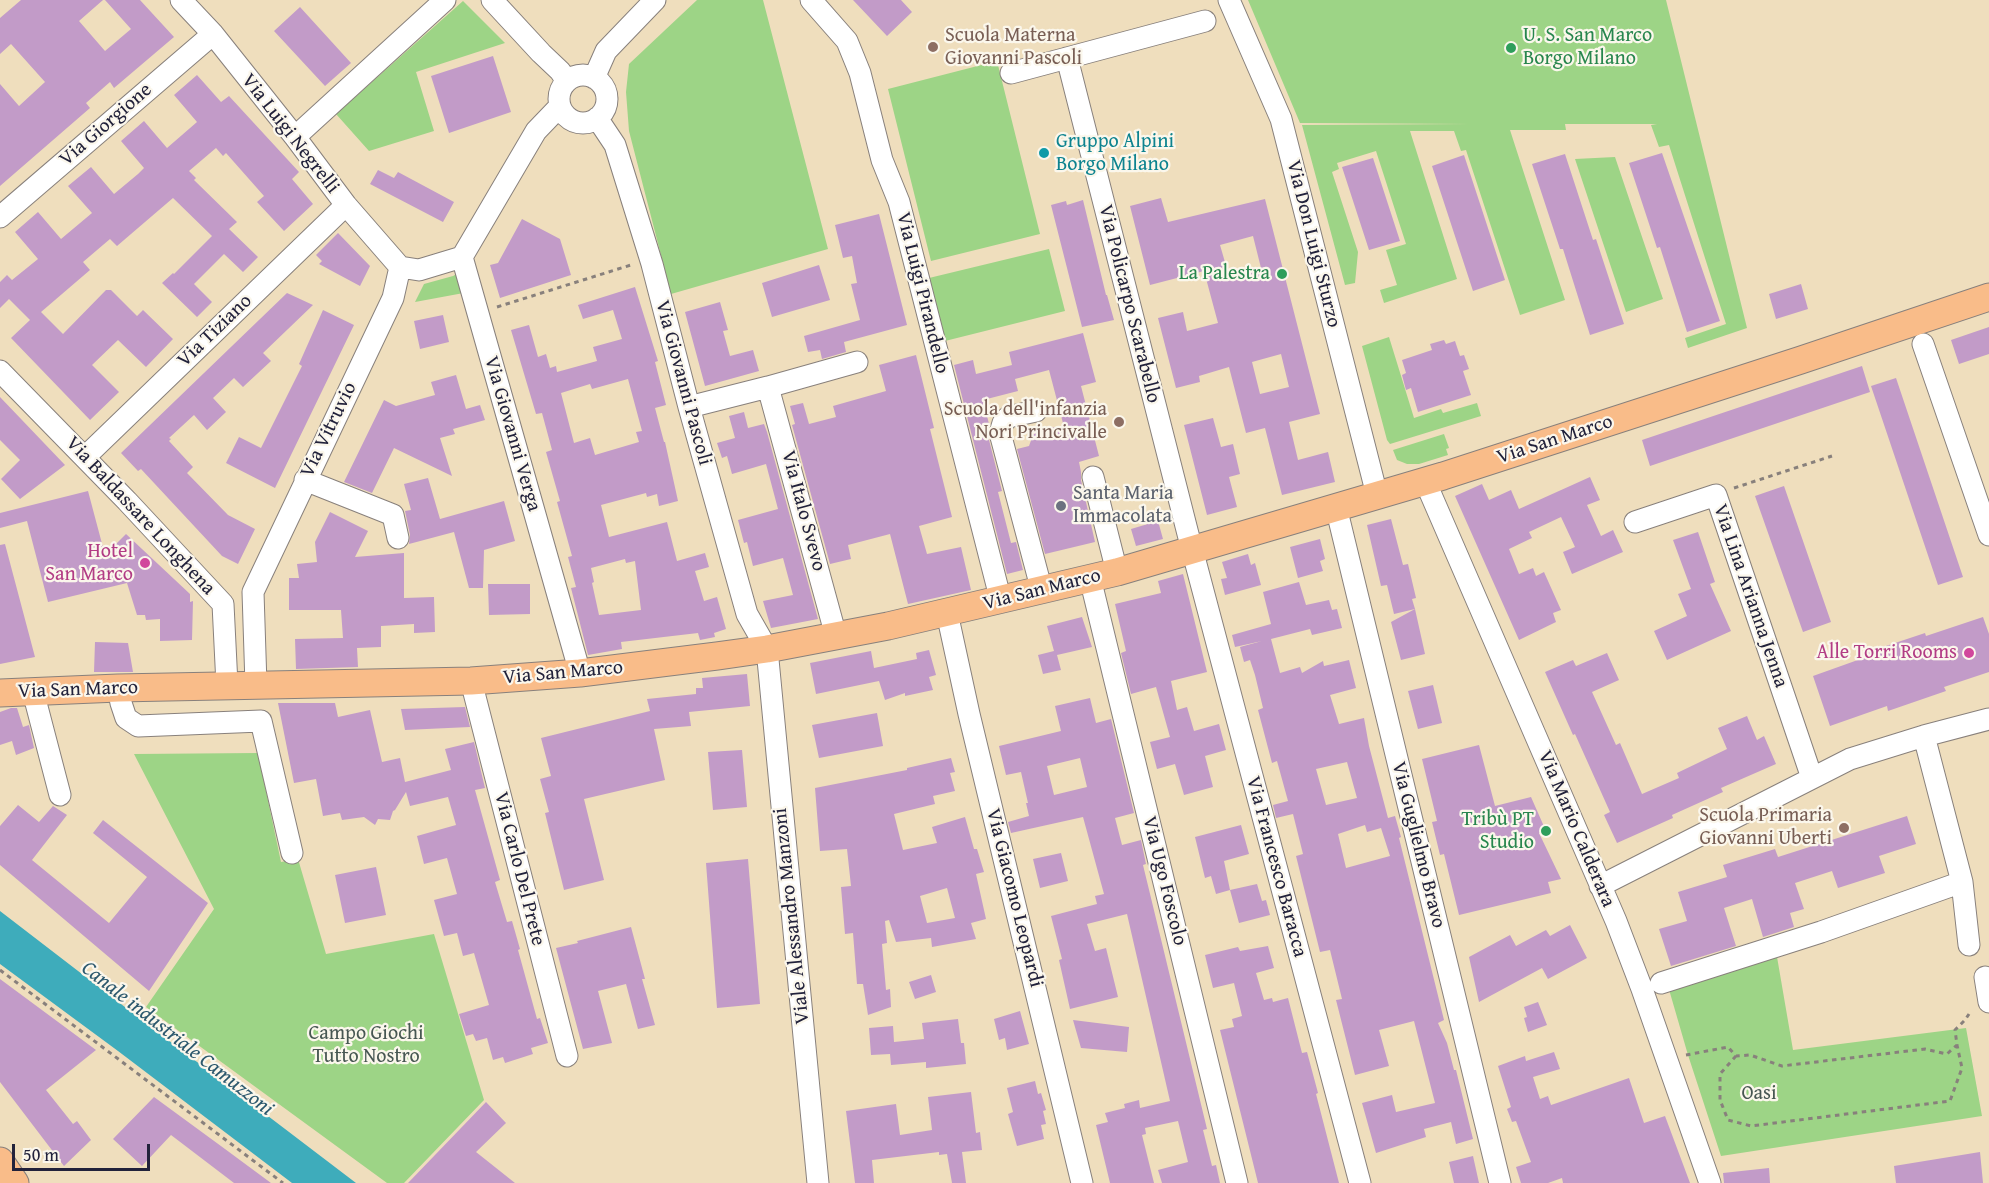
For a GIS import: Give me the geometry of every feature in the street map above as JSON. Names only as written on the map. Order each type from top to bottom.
[{"type":"main road","name":"Via San Marco","points":[[0,693],[226,685],[471,681],[579,672],[767,649],[836,636],[1001,601],[1193,550],[1425,481],[1989,297]]},
{"type":"main road","points":[[0,1161],[15,1183]]},
{"type":"street","name":"Via Luigi Negrelli","points":[[181,0],[213,34],[295,137],[346,206],[400,267]]},
{"type":"street","points":[[295,137],[445,0]]},
{"type":"street","points":[[492,0],[567,81]]},
{"type":"street","points":[[594,78],[606,51],[655,0]]},
{"type":"street","name":"Via Luigi Pirandello","points":[[811,0],[847,41],[860,73],[882,160],[899,202],[1001,601]]},
{"type":"street","name":"Via Don Luigi Sturzo","points":[[1229,0],[1281,119],[1377,495]]},
{"type":"street","points":[[1011,73],[1205,21]]},
{"type":"street","name":"Via Giorgione","points":[[0,217],[213,34]]},
{"type":"street","name":"Via Policarpo Scarabello","points":[[1066,58],[1193,550]]},
{"type":"street","points":[[583,75],[594,78],[603,85],[607,97],[605,108],[597,118],[585,123],[573,121],[567,117],[560,106],[560,93],[567,81],[583,75]]},
{"type":"street","points":[[400,267],[419,270],[462,257],[536,131],[560,106]]},
{"type":"street","name":"Via Giovanni Pascoli","points":[[597,118],[615,144],[652,264],[747,614],[767,649]]},
{"type":"street","name":"Via Tiziano","points":[[85,457],[346,206]]},
{"type":"street","name":"Via Giovanni Verga","points":[[462,257],[579,672]]},
{"type":"street","name":"Via Vitruvio","points":[[256,685],[253,592],[393,298],[400,267]]},
{"type":"street","points":[[1923,344],[1989,536]]},
{"type":"street","points":[[689,407],[857,363]]},
{"type":"street","name":"Via Baldassare Longhena","points":[[0,371],[85,457],[223,604],[226,685]]},
{"type":"street","name":"Via Italo Svevo","points":[[768,387],[836,636]]},
{"type":"street","points":[[1036,411],[1008,417],[1003,423],[1000,434],[1042,591]]},
{"type":"street","name":"Via San Marco","points":[[1093,477],[1117,572]]},
{"type":"street","points":[[305,480],[393,515],[398,538]]},
{"type":"street","name":"Via Mario Calderara","points":[[1425,481],[1600,886],[1642,989],[1710,1183]]},
{"type":"street","name":"Via Lina Arianna Jenna","points":[[1635,522],[1716,495],[1812,778]]},
{"type":"street","name":"Via Guglielmo Bravo","points":[[1336,507],[1500,1183]]},
{"type":"street","name":"Via Francesco Baracca","points":[[1193,550],[1360,1183]]},
{"type":"street","name":"Via Ugo Foscolo","points":[[1090,578],[1238,1183]]},
{"type":"street","points":[[223,604],[253,592]]},
{"type":"street","name":"Via Giacomo Leopardi","points":[[947,613],[969,714],[1082,1183]]},
{"type":"street","name":"Viale Alessandro Manzoni","points":[[767,649],[818,1183]]},
{"type":"street","name":"Via Carlo Del Prete","points":[[471,681],[567,1056]]},
{"type":"street","points":[[118,688],[126,718],[138,726],[261,721],[292,853]]},
{"type":"street","points":[[31,692],[60,795]]},
{"type":"street","points":[[1600,886],[1850,759],[1989,719]]},
{"type":"street","points":[[1924,736],[1962,882],[1969,945]]},
{"type":"street","points":[[1661,983],[1821,932],[1962,882]]},
{"type":"street","points":[[1988,976],[1989,1002]]},
{"type":"path","points":[[495,308],[641,262]]},
{"type":"path","points":[[1727,490],[1832,456]]},
{"type":"path","points":[[0,970],[283,1183]]},
{"type":"path","points":[[1957,1045],[1947,1054],[1925,1049],[1782,1066],[1750,1055],[1736,1056],[1720,1074],[1720,1100],[1728,1120],[1751,1126],[1950,1101],[1962,1068],[1955,1030],[1968,1014]]},
{"type":"path","points":[[1686,1055],[1728,1047],[1736,1056]]},
{"type":"green space","points":[[697,0],[763,0],[828,249],[671,294],[629,131],[626,92],[629,64]]},
{"type":"green space","points":[[1248,0],[1666,0],[1747,328],[1688,348],[1685,338],[1726,324],[1669,145],[1659,147],[1651,125],[1657,124],[1565,124],[1566,130],[1510,130],[1565,300],[1520,315],[1466,150],[1461,151],[1454,131],[1410,131],[1457,279],[1384,303],[1380,290],[1397,285],[1386,250],[1406,244],[1376,151],[1337,163],[1339,169],[1332,172],[1358,252],[1355,283],[1345,285],[1302,125],[1469,124],[1300,123]]},
{"type":"green space","points":[[463,1],[505,43],[416,72],[434,131],[369,151],[336,114]]},
{"type":"green space","points":[[997,61],[1040,234],[931,261],[888,89]]},
{"type":"green space","points":[[1615,157],[1663,299],[1626,312],[1575,159]]},
{"type":"green space","points":[[1049,249],[1065,311],[945,341],[929,278]]},
{"type":"green space","points":[[462,271],[469,292],[415,302],[424,284],[453,276]]},
{"type":"green space","points":[[1389,337],[1414,418],[1441,409],[1443,413],[1477,403],[1481,416],[1390,444],[1362,346]]},
{"type":"green space","points":[[1444,434],[1449,448],[1446,449],[1448,455],[1419,464],[1407,464],[1397,460],[1393,450]]},
{"type":"green space","name":"Campo Giochi Tutto Nostro","points":[[258,753],[281,862],[298,859],[326,954],[434,934],[484,1100],[404,1183],[387,1183],[146,1007],[214,909],[134,754]]},
{"type":"green space","name":"Oasi","points":[[1776,951],[1793,1050],[1966,1028],[1982,1116],[1721,1156],[1668,986]]},
{"type":"water","points":[[0,911],[356,1183],[292,1183],[0,964]]},
{"type":"building","points":[[21,0],[103,0],[79,21],[105,51],[131,29],[105,0],[140,0],[174,37],[114,88],[110,82],[86,103],[90,108],[0,186],[0,84],[19,106],[45,82],[11,44],[0,54],[0,18]]},
{"type":"building","points":[[853,0],[901,0],[912,12],[887,36]]},
{"type":"building","points":[[300,7],[351,63],[325,86],[274,31]]},
{"type":"building","points":[[493,56],[511,112],[449,133],[431,76]]},
{"type":"building","points":[[197,75],[221,102],[229,96],[299,172],[292,179],[313,204],[284,231],[257,202],[264,196],[226,153],[223,156],[216,148],[189,171],[196,178],[194,180],[237,222],[229,229],[258,257],[243,272],[224,254],[194,284],[212,302],[197,317],[162,283],[212,236],[173,198],[117,246],[110,239],[83,262],[90,270],[41,312],[63,334],[106,290],[111,290],[137,316],[143,310],[173,339],[146,367],[118,340],[92,365],[119,392],[90,420],[11,338],[30,320],[9,299],[0,308],[0,282],[7,275],[12,280],[38,259],[15,232],[38,212],[61,239],[92,213],[68,186],[91,167],[114,194],[138,174],[144,168],[121,141],[144,121],[167,148],[197,122],[174,95]]},
{"type":"building","points":[[1662,153],[1720,321],[1687,332],[1660,247],[1657,248],[1629,163]]},
{"type":"building","points":[[1565,154],[1624,324],[1590,335],[1563,249],[1560,249],[1532,164]]},
{"type":"building","points":[[1464,155],[1505,280],[1473,291],[1432,166]]},
{"type":"building","points":[[1373,158],[1400,241],[1369,250],[1342,167]]},
{"type":"building","points":[[378,170],[394,178],[398,172],[454,202],[443,222],[370,184]]},
{"type":"building","points":[[1161,198],[1168,222],[1265,199],[1320,414],[1289,422],[1298,460],[1328,452],[1335,482],[1282,495],[1265,428],[1246,433],[1229,367],[1199,376],[1200,382],[1176,388],[1158,318],[1183,312],[1187,331],[1218,323],[1204,271],[1150,285],[1130,206]],"holes":[[[1253,236],[1261,268],[1229,276],[1220,245]],[[1281,354],[1289,387],[1260,394],[1252,362]]]},
{"type":"building","points":[[1083,200],[1114,320],[1082,327],[1051,205],[1066,201],[1067,205]]},
{"type":"building","points":[[879,214],[907,325],[844,342],[846,352],[822,359],[820,350],[808,352],[804,336],[860,320],[851,284],[857,283],[852,256],[843,258],[835,225]]},
{"type":"building","points":[[522,219],[560,239],[571,275],[500,298],[490,265],[498,263]]},
{"type":"building","points":[[338,233],[370,266],[360,286],[319,264],[322,261],[316,255]]},
{"type":"building","points":[[819,265],[830,300],[772,317],[762,283]]},
{"type":"building","points":[[1801,284],[1808,309],[1776,319],[1769,294]]},
{"type":"building","points":[[635,287],[658,361],[655,362],[666,405],[655,408],[678,501],[659,506],[657,494],[647,497],[646,493],[601,505],[609,537],[667,522],[677,561],[705,553],[709,567],[695,571],[704,601],[717,597],[726,629],[714,633],[715,637],[700,640],[698,633],[621,642],[622,649],[588,655],[571,588],[576,587],[568,557],[572,556],[546,452],[552,450],[542,413],[536,414],[511,330],[529,325],[538,357],[546,354],[550,368],[556,366],[557,372],[597,361],[593,347],[622,339],[613,310],[583,319],[578,305]],"holes":[[[628,379],[642,431],[636,432],[639,442],[595,455],[590,438],[574,443],[561,393],[590,384],[592,389]],[[625,559],[626,563],[635,561],[641,610],[599,615],[591,568]]]},
{"type":"building","points":[[287,293],[313,305],[263,353],[271,361],[243,387],[234,378],[213,398],[226,412],[207,430],[194,415],[169,438],[171,439],[169,441],[193,467],[187,473],[228,515],[255,529],[238,564],[222,556],[141,469],[138,471],[121,453]]},
{"type":"building","points":[[720,302],[728,330],[723,331],[730,356],[753,350],[759,371],[705,386],[685,312]]},
{"type":"building","points":[[323,310],[354,325],[275,488],[226,463],[239,437],[261,448],[302,366],[299,364]]},
{"type":"building","points":[[443,315],[449,342],[420,349],[414,321]]},
{"type":"building","points":[[1989,327],[1989,354],[1959,364],[1951,340]]},
{"type":"building","points":[[1083,333],[1096,382],[1081,386],[1099,456],[1079,462],[1095,542],[1045,554],[1017,449],[1029,446],[1033,435],[1041,428],[1064,427],[1049,370],[1015,379],[1018,391],[983,400],[989,424],[988,436],[1002,491],[998,492],[1011,543],[1016,542],[1023,570],[1007,574],[954,365],[973,360],[976,374],[1012,365],[1009,352]]},
{"type":"building","points":[[1444,340],[1446,344],[1455,341],[1460,356],[1464,355],[1469,369],[1463,371],[1471,395],[1418,412],[1411,388],[1406,390],[1402,375],[1406,373],[1402,360],[1432,350],[1430,344]]},
{"type":"building","points":[[916,355],[934,428],[930,429],[952,517],[919,526],[927,554],[961,547],[971,590],[908,604],[890,534],[848,545],[851,559],[830,564],[792,425],[795,424],[790,406],[803,403],[809,424],[836,417],[833,406],[886,391],[879,365]]},
{"type":"building","points":[[1862,366],[1870,392],[1650,466],[1642,440]]},
{"type":"building","points":[[456,375],[466,409],[480,405],[485,420],[453,429],[455,434],[440,438],[452,476],[394,448],[372,493],[344,482],[384,400],[396,406],[435,395],[431,382]]},
{"type":"building","points":[[1896,378],[1963,577],[1938,585],[1871,386]]},
{"type":"building","points":[[0,397],[65,465],[20,499],[1,479],[20,460],[0,440]]},
{"type":"building","points":[[744,412],[748,428],[764,424],[767,432],[818,619],[771,628],[763,601],[793,595],[783,558],[753,566],[738,520],[778,509],[766,464],[732,474],[727,456],[722,458],[717,443],[735,438],[729,416]]},
{"type":"building","points":[[1213,418],[1221,447],[1233,444],[1240,474],[1229,477],[1237,507],[1207,515],[1184,425]]},
{"type":"building","points":[[1590,477],[1600,500],[1587,505],[1601,536],[1613,530],[1623,552],[1572,574],[1563,552],[1575,547],[1561,517],[1529,532],[1532,538],[1509,549],[1519,574],[1533,568],[1536,576],[1544,572],[1561,610],[1553,613],[1556,622],[1519,640],[1455,496],[1482,484],[1489,500],[1511,490],[1519,509]]},
{"type":"building","points":[[428,478],[440,519],[504,501],[515,541],[484,550],[483,588],[469,588],[454,532],[409,544],[410,535],[405,511],[411,510],[404,484]]},
{"type":"building","points":[[1784,486],[1831,622],[1803,632],[1755,496]]},
{"type":"building","points":[[88,491],[105,555],[126,534],[190,594],[190,602],[193,601],[192,640],[160,641],[160,619],[146,620],[145,615],[137,615],[127,583],[48,602],[27,521],[0,528],[0,513]]},
{"type":"building","points":[[330,512],[368,531],[355,557],[404,553],[404,598],[434,597],[435,632],[414,633],[414,624],[381,626],[381,647],[357,648],[358,667],[296,669],[295,639],[343,638],[341,610],[289,610],[289,578],[299,578],[297,564],[317,562],[315,542]]},
{"type":"building","points":[[1391,519],[1403,565],[1408,564],[1416,598],[1412,599],[1415,609],[1394,614],[1387,585],[1381,586],[1367,525]]},
{"type":"building","points":[[1158,521],[1163,539],[1136,546],[1131,529]]},
{"type":"building","points":[[1698,532],[1715,582],[1710,584],[1731,631],[1667,660],[1654,631],[1687,616],[1678,594],[1691,589],[1673,540]]},
{"type":"building","points":[[1320,539],[1325,559],[1320,561],[1323,571],[1298,578],[1290,547]]},
{"type":"building","points":[[5,544],[35,657],[0,664],[0,545]]},
{"type":"building","points":[[1248,554],[1251,565],[1255,563],[1261,585],[1225,595],[1221,579],[1227,578],[1222,562]]},
{"type":"building","points":[[1183,574],[1207,672],[1171,681],[1177,710],[1187,707],[1194,731],[1219,724],[1226,750],[1205,756],[1213,787],[1184,795],[1175,764],[1157,769],[1150,742],[1170,737],[1156,687],[1131,694],[1121,653],[1126,651],[1115,604],[1161,593],[1158,581]]},
{"type":"building","points":[[1299,582],[1306,605],[1329,600],[1332,610],[1337,609],[1342,628],[1312,635],[1310,629],[1271,639],[1280,673],[1300,667],[1302,673],[1323,661],[1324,666],[1349,660],[1356,688],[1330,695],[1339,724],[1364,718],[1388,818],[1395,816],[1401,837],[1399,838],[1444,1020],[1438,1023],[1447,1043],[1454,1070],[1456,1070],[1473,1139],[1456,1144],[1451,1122],[1424,1129],[1426,1137],[1376,1153],[1362,1103],[1392,1095],[1396,1112],[1435,1103],[1414,1021],[1379,1030],[1389,1066],[1355,1075],[1336,1000],[1342,999],[1330,950],[1320,952],[1296,856],[1303,854],[1293,814],[1276,818],[1273,805],[1288,801],[1277,761],[1272,763],[1258,710],[1263,708],[1255,675],[1250,660],[1244,662],[1240,647],[1262,641],[1235,647],[1232,635],[1271,624],[1263,592]],"holes":[[[1347,762],[1357,798],[1326,805],[1316,769]],[[1365,825],[1367,832],[1381,828],[1390,856],[1346,868],[1338,834]]]},
{"type":"building","points":[[488,584],[530,584],[530,614],[489,615]]},
{"type":"building","points":[[1415,609],[1425,654],[1401,660],[1391,622]]},
{"type":"building","points":[[1082,617],[1092,647],[1057,655],[1061,670],[1043,674],[1038,655],[1054,651],[1047,626]]},
{"type":"building","points":[[1983,617],[1989,634],[1989,672],[1944,687],[1946,691],[1888,711],[1887,706],[1830,726],[1813,676],[1869,656],[1868,652]]},
{"type":"building","points":[[95,642],[128,643],[133,672],[94,672]]},
{"type":"building","points":[[929,650],[936,675],[929,677],[933,690],[905,696],[905,693],[885,700],[879,681],[816,694],[810,663],[871,651],[874,668],[917,659],[916,653]]},
{"type":"building","points":[[1607,653],[1619,680],[1592,692],[1616,745],[1620,743],[1642,794],[1679,778],[1677,773],[1727,749],[1718,728],[1747,716],[1757,740],[1764,736],[1776,764],[1721,788],[1723,792],[1617,843],[1604,815],[1610,812],[1545,672],[1573,660],[1576,666]]},
{"type":"building","points":[[747,674],[750,706],[689,712],[691,726],[654,729],[665,780],[584,799],[604,880],[564,890],[545,813],[549,812],[540,779],[551,776],[541,738],[650,711],[647,699],[696,694],[696,688],[703,688],[702,678]]},
{"type":"building","points":[[1433,685],[1442,723],[1418,729],[1408,691]]},
{"type":"building","points":[[1090,698],[1096,723],[1111,719],[1134,813],[1115,818],[1122,845],[1141,840],[1146,864],[1143,865],[1207,1129],[1203,1130],[1212,1166],[1216,1165],[1220,1183],[1162,1183],[1158,1170],[1188,1162],[1178,1121],[1145,1128],[1146,1134],[1142,1135],[1154,1183],[1110,1183],[1096,1125],[1108,1122],[1105,1113],[1125,1108],[1124,1104],[1139,1100],[1140,1108],[1170,1101],[1127,914],[1087,924],[1095,951],[1106,948],[1118,997],[1070,1009],[1059,960],[1062,959],[1051,916],[1097,904],[1095,896],[1104,894],[1083,817],[1011,833],[1008,822],[1029,816],[1026,803],[1028,803],[1021,772],[1006,775],[999,746],[1061,731],[1055,706]],"holes":[[[1080,758],[1087,787],[1054,795],[1047,766]]]},
{"type":"building","points":[[278,703],[335,703],[338,717],[370,710],[382,762],[400,758],[405,782],[451,770],[445,749],[474,742],[485,788],[475,790],[500,880],[495,882],[507,922],[512,921],[537,1019],[540,1018],[548,1043],[531,1048],[533,1054],[505,1063],[503,1057],[493,1060],[487,1038],[476,1041],[473,1034],[466,1036],[459,1014],[489,1005],[474,953],[463,956],[457,933],[444,936],[434,900],[457,894],[447,858],[424,864],[417,836],[456,825],[448,797],[410,806],[406,792],[393,811],[390,820],[378,819],[375,825],[364,817],[342,820],[340,813],[323,816],[316,779],[294,783]]},
{"type":"building","points":[[465,707],[470,727],[405,730],[401,709]]},
{"type":"building","points":[[17,708],[23,727],[29,725],[34,748],[16,755],[12,741],[0,745],[0,712]]},
{"type":"building","points":[[877,713],[883,746],[819,758],[812,725]]},
{"type":"building","points":[[1479,745],[1495,806],[1531,797],[1546,831],[1539,833],[1561,879],[1548,882],[1551,893],[1459,915],[1444,854],[1440,855],[1432,822],[1437,821],[1422,759]]},
{"type":"building","points":[[742,750],[747,807],[713,810],[708,752]]},
{"type":"building","points":[[951,758],[955,772],[950,773],[955,791],[933,796],[935,804],[894,814],[903,850],[937,843],[932,827],[965,817],[974,849],[977,849],[984,872],[976,874],[986,919],[971,923],[976,939],[932,947],[931,938],[896,942],[889,920],[885,921],[887,943],[882,944],[886,990],[890,989],[891,1007],[868,1015],[863,984],[857,984],[853,933],[845,934],[841,887],[851,886],[847,849],[820,851],[815,788],[907,770],[907,768]],"holes":[[[947,888],[955,918],[927,923],[920,896]]]},
{"type":"building","points":[[18,805],[39,822],[53,806],[67,815],[32,860],[109,923],[147,877],[93,833],[103,820],[208,903],[149,991],[0,865],[0,826]]},
{"type":"building","points":[[1907,816],[1916,844],[1879,856],[1885,873],[1838,888],[1832,871],[1795,883],[1804,909],[1790,913],[1794,927],[1763,937],[1752,899],[1724,908],[1736,946],[1671,966],[1659,929],[1687,921],[1678,892],[1727,877],[1723,865],[1775,849],[1778,857]]},
{"type":"building","points":[[1241,825],[1249,854],[1224,861],[1230,890],[1216,894],[1211,876],[1205,878],[1195,837]]},
{"type":"building","points":[[1061,853],[1068,881],[1040,888],[1033,859]]},
{"type":"building","points":[[748,859],[760,1004],[717,1008],[706,863]]},
{"type":"building","points":[[376,867],[386,915],[345,923],[335,875]]},
{"type":"building","points":[[1257,884],[1262,901],[1266,900],[1270,915],[1239,923],[1230,890]]},
{"type":"building","points":[[1570,925],[1587,958],[1548,979],[1542,968],[1479,1002],[1469,957],[1510,935],[1516,946],[1546,930],[1550,936]]},
{"type":"building","points":[[631,927],[655,1025],[638,1029],[626,984],[598,991],[612,1043],[583,1049],[556,948]]},
{"type":"building","points":[[1268,946],[1274,968],[1256,973],[1264,1000],[1272,998],[1273,1002],[1288,998],[1302,1053],[1307,1052],[1339,1183],[1258,1183],[1220,1030],[1234,1027],[1232,1019],[1242,1016],[1234,983],[1213,988],[1205,955],[1238,947],[1240,951]]},
{"type":"building","points":[[931,975],[936,992],[915,999],[909,982]]},
{"type":"building","points":[[0,979],[96,1050],[46,1090],[73,1124],[77,1121],[91,1140],[64,1166],[0,1082]]},
{"type":"building","points":[[1538,1002],[1547,1025],[1528,1032],[1524,1007]]},
{"type":"building","points":[[1020,1011],[1029,1044],[1007,1050],[1005,1038],[999,1040],[994,1019]]},
{"type":"building","points":[[958,1019],[966,1064],[926,1068],[926,1062],[891,1065],[890,1054],[871,1055],[869,1028],[893,1026],[894,1042],[924,1039],[922,1023]]},
{"type":"building","points":[[1073,1020],[1129,1027],[1127,1052],[1081,1048]]},
{"type":"building","points":[[1554,1052],[1560,1069],[1533,1077],[1540,1099],[1548,1096],[1551,1105],[1629,1078],[1644,1123],[1665,1116],[1690,1183],[1563,1183],[1562,1178],[1548,1183],[1521,1183],[1516,1167],[1531,1162],[1516,1121],[1512,1122],[1507,1109],[1511,1107],[1498,1066],[1525,1056],[1526,1061]]},
{"type":"building","points":[[1035,1081],[1038,1094],[1041,1093],[1046,1110],[1043,1111],[1046,1124],[1041,1125],[1044,1139],[1017,1146],[1008,1114],[1013,1112],[1007,1088]]},
{"type":"building","points":[[971,1092],[976,1133],[980,1132],[982,1150],[962,1152],[966,1183],[952,1183],[947,1154],[939,1155],[939,1152],[872,1160],[874,1183],[855,1183],[846,1111],[896,1104],[900,1135],[932,1130],[928,1097]]},
{"type":"building","points":[[154,1097],[271,1183],[234,1183],[171,1135],[142,1166],[113,1139]]},
{"type":"building","points":[[486,1102],[506,1123],[476,1152],[515,1183],[408,1183]]},
{"type":"building","points":[[1980,1152],[1983,1183],[1896,1183],[1894,1166]]},
{"type":"building","points":[[1473,1156],[1479,1183],[1454,1183],[1449,1162]]},
{"type":"building","points":[[1769,1168],[1770,1183],[1724,1183],[1723,1173]]},
{"type":"place","name":"Scuola Materna Giovanni Pascoli","points":[[933,47]]},
{"type":"place","name":"U. S. San Marco Borgo Milano","points":[[1511,48]]},
{"type":"place","name":"Gruppo Alpini Borgo Milano","points":[[1044,153]]},
{"type":"place","name":"La Palestra","points":[[1282,274]]},
{"type":"place","name":"Scuola dell'infanzia Nori Princivalle","points":[[1119,422]]},
{"type":"place","name":"Santa Maria Immacolata","points":[[1061,506]]},
{"type":"place","name":"Hotel San Marco","points":[[145,563]]},
{"type":"place","name":"Alle Torri Rooms","points":[[1969,653]]},
{"type":"place","name":"Scuola Primaria Giovanni Uberti","points":[[1844,828]]},
{"type":"place","name":"Tribù PT Studio","points":[[1546,831]]},
{"type":"water label","name":"Canale industriale Camuzzoni","points":[[177,1039]]}]
